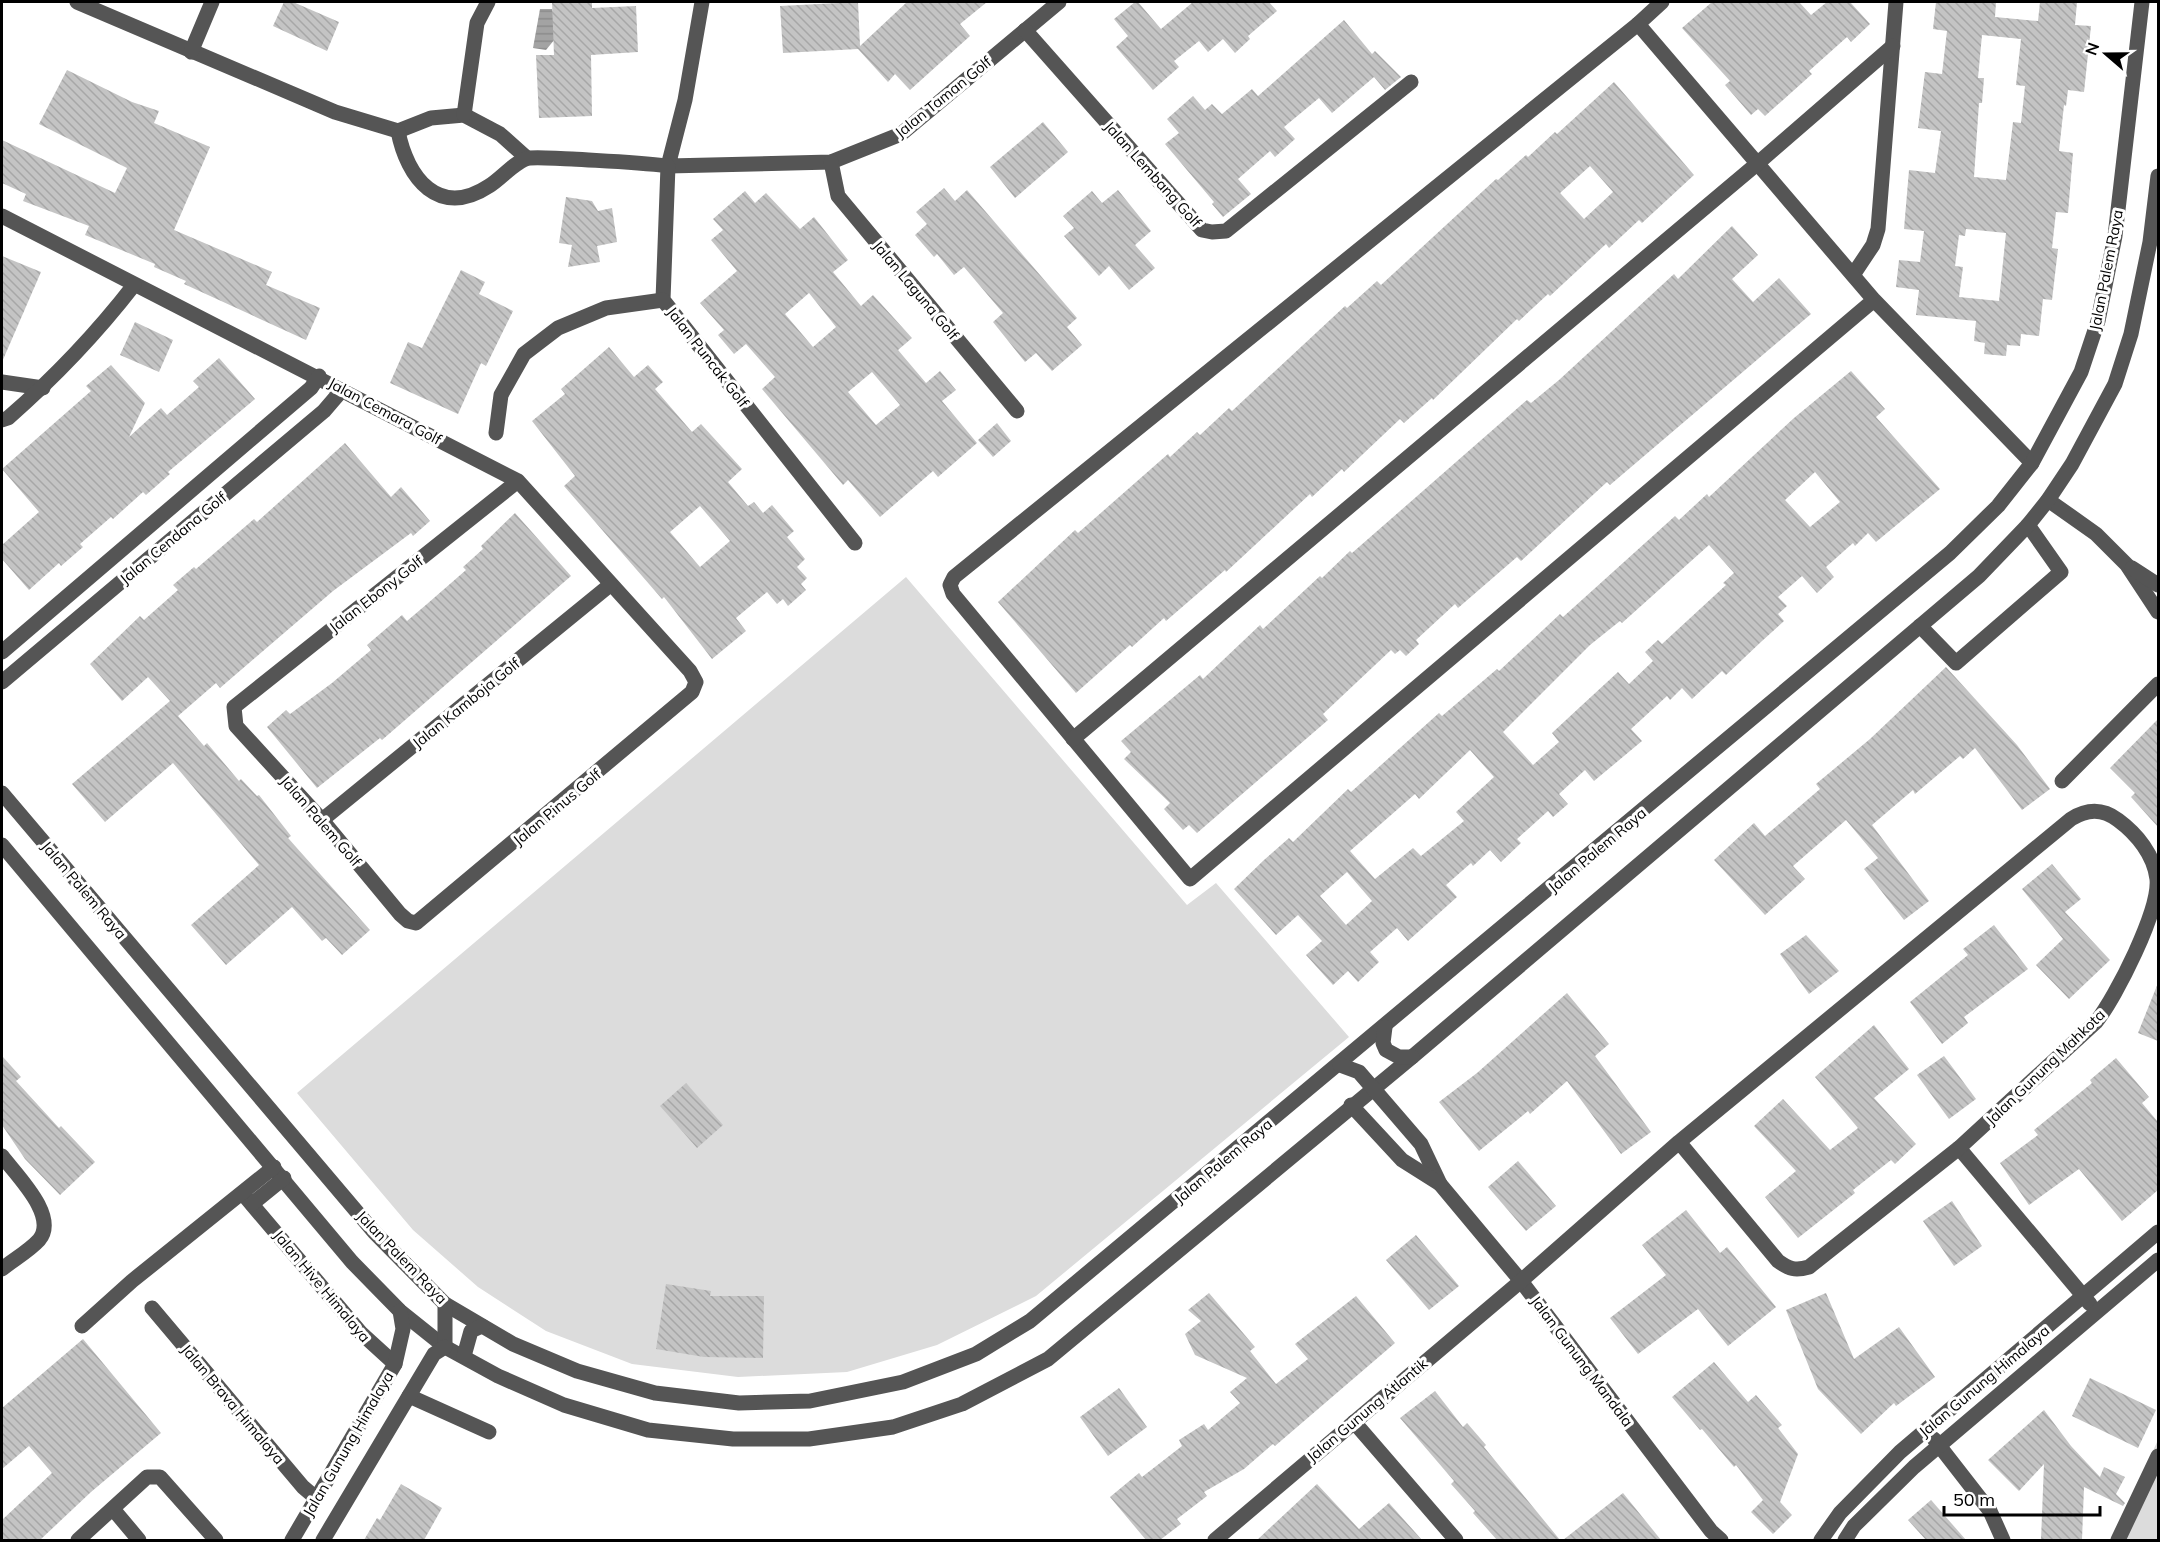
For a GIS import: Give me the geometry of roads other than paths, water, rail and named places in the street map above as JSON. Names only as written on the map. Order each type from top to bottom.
[{"type":"street","points":[[77,2],[335,112],[398,131],[430,118],[464,115],[500,134],[527,158]]},
{"type":"street","points":[[191,51],[212,2]]},
{"type":"street","points":[[464,115],[477,23],[488,2]]},
{"type":"street","name":"Jalan Puncak Golf","points":[[702,2],[685,100],[668,166],[663,300],[855,543]]},
{"type":"street","name":"Jalan Taman Golf","points":[[668,166],[831,162],[901,134],[1059,2]]},
{"type":"street","points":[[1662,2],[1638,24],[954,577],[950,585],[953,594],[1190,879],[1874,300]]},
{"type":"street","points":[[1853,275],[1873,245],[1878,229],[1896,2]]},
{"type":"street","name":"Jalan Palem Raya","points":[[2,793],[374,1232],[445,1304],[513,1344],[577,1371],[655,1393],[739,1402],[810,1401],[903,1382],[976,1354],[1030,1321],[1385,1028],[1950,553],[1998,506],[2032,464],[2081,372],[2098,321],[2115,236],[2142,2]]},
{"type":"street","points":[[1638,24],[1874,300],[2032,464]]},
{"type":"street","name":"Jalan Lembang Golf","points":[[1025,30],[1202,230],[1212,232],[1226,231],[1411,82]]},
{"type":"street","points":[[1073,739],[1758,163],[1893,46]]},
{"type":"street","points":[[398,131],[402,149],[421,183],[442,198],[466,197],[488,187],[527,158],[638,162],[668,166]]},
{"type":"street","name":"Jalan Laguna Golf","points":[[831,162],[838,196],[1017,411]]},
{"type":"street","points":[[2,845],[279,1172],[352,1262],[400,1311],[445,1347],[498,1376],[564,1405],[648,1430],[733,1439],[809,1439],[893,1427],[962,1404],[1048,1359],[1351,1105],[1412,1057],[1979,576],[2028,525],[2048,500],[2072,464],[2115,384],[2132,334],[2150,242],[2158,176]]},
{"type":"street","name":"Jalan Cemara Golf","points":[[2,216],[134,285],[320,376],[342,390],[518,481],[690,671],[696,681],[692,692]]},
{"type":"street","points":[[2,420],[8,418],[43,388],[97,333],[134,285]]},
{"type":"street","points":[[496,433],[501,395],[524,354],[558,328],[606,308],[663,300]]},
{"type":"street","name":"Jalan Cendana Golf","points":[[2,652],[302,395],[320,376]]},
{"type":"street","points":[[2,382],[43,388]]},
{"type":"street","name":"Jalan Cendana Golf","points":[[2,682],[324,411],[342,390]]},
{"type":"street","name":"Jalan Ebony Golf","points":[[234,707],[518,481]]},
{"type":"street","points":[[2048,500],[2096,534],[2127,565],[2158,612]]},
{"type":"street","points":[[1920,626],[1956,663],[2061,572],[2028,525]]},
{"type":"street","points":[[2127,565],[2158,585]]},
{"type":"street","name":"Jalan Kamboja Golf","points":[[322,820],[610,585]]},
{"type":"street","points":[[2062,781],[2158,684]]},
{"type":"street","name":"Jalan Pinus Golf","points":[[422,921],[692,692]]},
{"type":"street","name":"Jalan Palem Golf","points":[[234,707],[233,716],[236,726],[322,820],[400,914],[408,921],[416,923],[422,921]]},
{"type":"street","name":"Jalan Gunung Mahkota","points":[[1521,1281],[1678,1142],[2071,819],[2090,810],[2106,813],[2124,825],[2149,852],[2156,871],[2156,898],[2130,965],[2114,996],[2096,1022],[1959,1148],[1809,1267],[1798,1270],[1788,1268],[1778,1261],[1678,1142]]},
{"type":"street","points":[[1385,1028],[1383,1042],[1386,1050],[1400,1057],[1412,1057]]},
{"type":"street","name":"Jalan Gunung Mandala","points":[[1340,1065],[1359,1072],[1420,1144],[1440,1184],[1521,1281],[1711,1531],[1721,1540]]},
{"type":"street","name":"Jalan Gunung Mandala","points":[[1351,1105],[1402,1160],[1440,1184]]},
{"type":"street","points":[[1959,1148],[2098,1313]]},
{"type":"street","points":[[2,1156],[44,1211],[44,1228],[39,1239],[2,1269]]},
{"type":"street","points":[[82,1326],[132,1281],[247,1199],[279,1172]]},
{"type":"street","name":"Jalan Hive Himalaya","points":[[247,1199],[361,1333],[395,1364]]},
{"type":"street","name":"Jalan Gunung Himalaya","points":[[1821,1540],[1840,1513],[1900,1452],[2158,1232]]},
{"type":"street","name":"Jalan Gunung Himalaya","points":[[1845,1540],[1854,1526],[1940,1446],[2158,1260]]},
{"type":"street","name":"Jalan Gunung Atlantik","points":[[1215,1540],[1521,1281]]},
{"type":"street","points":[[445,1304],[445,1347]]},
{"type":"street","name":"Jalan Brava Himalaya","points":[[152,1308],[303,1487],[316,1498]]},
{"type":"street","name":"Jalan Gunung Himalaya","points":[[292,1540],[395,1364],[403,1329],[400,1311]]},
{"type":"street","points":[[464,1356],[471,1331],[482,1326]]},
{"type":"street","name":"Jalan Gunung Himalaya","points":[[323,1540],[434,1354],[445,1347]]},
{"type":"street","points":[[409,1396],[489,1432]]},
{"type":"street","points":[[373,1402],[397,1415]]},
{"type":"street","points":[[1354,1422],[1456,1540]]},
{"type":"street","points":[[1926,1430],[1990,1511],[2003,1540]]},
{"type":"street","points":[[2118,1540],[2158,1456]]},
{"type":"street","points":[[78,1540],[147,1477],[160,1477],[216,1540]]},
{"type":"street","points":[[113,1509],[139,1540]]}]
